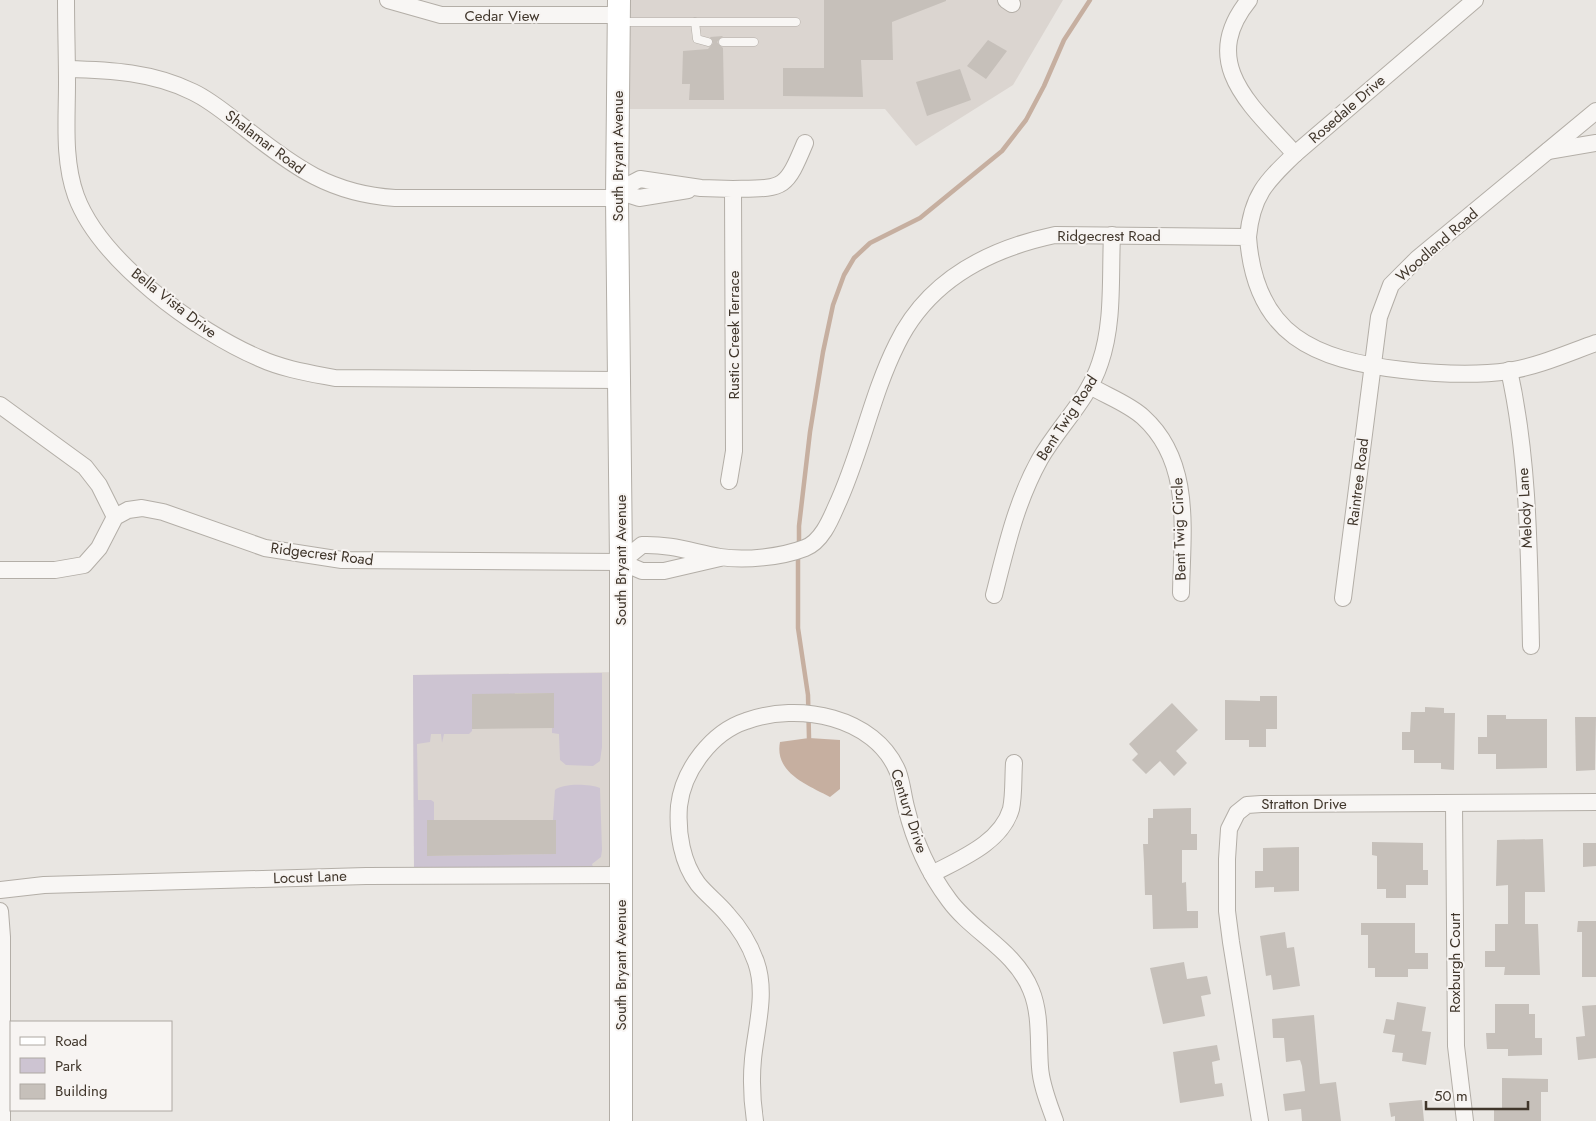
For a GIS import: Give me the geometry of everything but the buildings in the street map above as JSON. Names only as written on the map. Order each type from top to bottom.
[{"type":"street","name":"Bella Vista Drive","points":[[66,0],[67,146],[69,167],[76,196],[90,226],[105,246],[133,272],[194,322],[227,343],[260,359],[295,371],[335,378],[619,380]]},
{"type":"street","name":"Cedar View","points":[[388,0],[441,15],[619,12]]},
{"type":"street","points":[[1249,0],[1238,15],[1230,33],[1227,50],[1229,65],[1242,95],[1295,154]]},
{"type":"street","name":"Rosedale Drive","points":[[1248,237],[1256,198],[1270,178],[1295,154],[1475,0]]},
{"type":"street","name":"South Bryant Avenue","points":[[619,12],[617,194],[621,562],[621,1121]]},
{"type":"street","name":"Shalamar Road","points":[[67,69],[133,72],[165,80],[194,92],[224,111],[286,161],[307,174],[340,188],[364,194],[395,198],[617,194]]},
{"type":"street","name":"Woodland Road","points":[[1373,367],[1379,317],[1391,285],[1417,259],[1596,111]]},
{"type":"street","points":[[617,194],[639,198],[701,188],[733,189],[780,186],[792,176],[805,143]]},
{"type":"street","points":[[1548,151],[1596,143]]},
{"type":"street","name":"Rustic Creek Terrace","points":[[729,481],[734,450],[733,189]]},
{"type":"street","name":"Ridgecrest Road","points":[[114,517],[128,510],[142,508],[163,512],[265,548],[342,560],[621,562],[642,571],[664,570],[722,557],[783,556],[808,547],[826,528],[842,494],[896,345],[908,324],[919,310],[951,279],[970,264],[1004,248],[1055,235],[1248,237]]},
{"type":"street","name":"Bent Twig Road","points":[[994,595],[1018,504],[1028,481],[1051,441],[1090,386],[1100,365],[1108,333],[1112,235]]},
{"type":"street","points":[[1248,237],[1250,259],[1259,294],[1271,312],[1291,334],[1311,348],[1341,360],[1373,367],[1435,374],[1509,370],[1543,362],[1596,343]]},
{"type":"street","name":"Raintree Road","points":[[1343,598],[1373,367]]},
{"type":"street","name":"Melody Lane","points":[[1509,370],[1515,398],[1525,476],[1530,646]]},
{"type":"street","name":"Bent Twig Circle","points":[[1090,386],[1142,415],[1163,440],[1171,456],[1177,470],[1181,490],[1181,593]]},
{"type":"street","points":[[0,405],[85,467],[99,485],[114,517],[99,548],[84,565],[62,570],[0,570]]},
{"type":"street","name":"Ridgecrest Road","points":[[621,562],[642,545],[679,546],[722,557]]},
{"type":"street","name":"Century Drive","points":[[755,1121],[752,1072],[760,988],[756,963],[736,925],[691,874],[682,850],[679,823],[683,788],[699,758],[728,729],[756,717],[789,714],[823,715],[847,723],[868,735],[891,759],[898,773],[915,840],[932,874],[960,913],[992,939],[1017,965],[1032,992],[1039,1027],[1040,1068],[1055,1121]]},
{"type":"street","points":[[932,874],[974,851],[1002,828],[1011,809],[1014,763]]},
{"type":"street","name":"Stratton Drive","points":[[1260,1121],[1227,910],[1229,829],[1237,813],[1246,805],[1261,804],[1596,802]]},
{"type":"street","name":"Roxburgh Court","points":[[1454,804],[1456,1046],[1465,1121]]},
{"type":"street","name":"Locust Lane","points":[[0,890],[44,884],[366,876],[621,874]]},
{"type":"street","points":[[0,911],[2,936],[2,1121]]},
{"type":"lane","points":[[619,12],[695,22],[796,22]]},
{"type":"lane","points":[[695,22],[697,39],[708,42]]},
{"type":"lane","points":[[723,42],[754,42]]},
{"type":"shaded area","points":[[619,0],[1063,0],[1013,85],[916,146],[885,109],[618,109]]},
{"type":"shaded area","points":[[621,672],[621,875],[414,876],[413,675]]},
{"type":"shaded area","points":[[809,738],[840,740],[840,789],[830,797],[794,777],[782,762],[780,742]]},
{"type":"green space","points":[[602,673],[602,747],[600,761],[593,766],[566,765],[560,760],[559,734],[552,733],[552,728],[554,728],[554,693],[515,693],[515,728],[511,728],[510,694],[472,694],[472,731],[469,734],[444,734],[442,743],[441,734],[431,734],[430,742],[417,744],[418,800],[431,800],[434,802],[434,820],[427,821],[427,856],[556,854],[556,820],[553,820],[555,790],[564,786],[583,785],[600,788],[602,850],[601,857],[592,864],[593,867],[414,868],[413,675]]},
{"type":"waterway","points":[[799,547],[799,526],[810,432],[823,352],[833,305],[844,275],[854,258],[870,243],[920,218],[1002,151],[1026,120],[1044,86],[1064,40],[1090,0]]},
{"type":"waterway","points":[[798,555],[798,628],[808,695],[809,738]]}]
